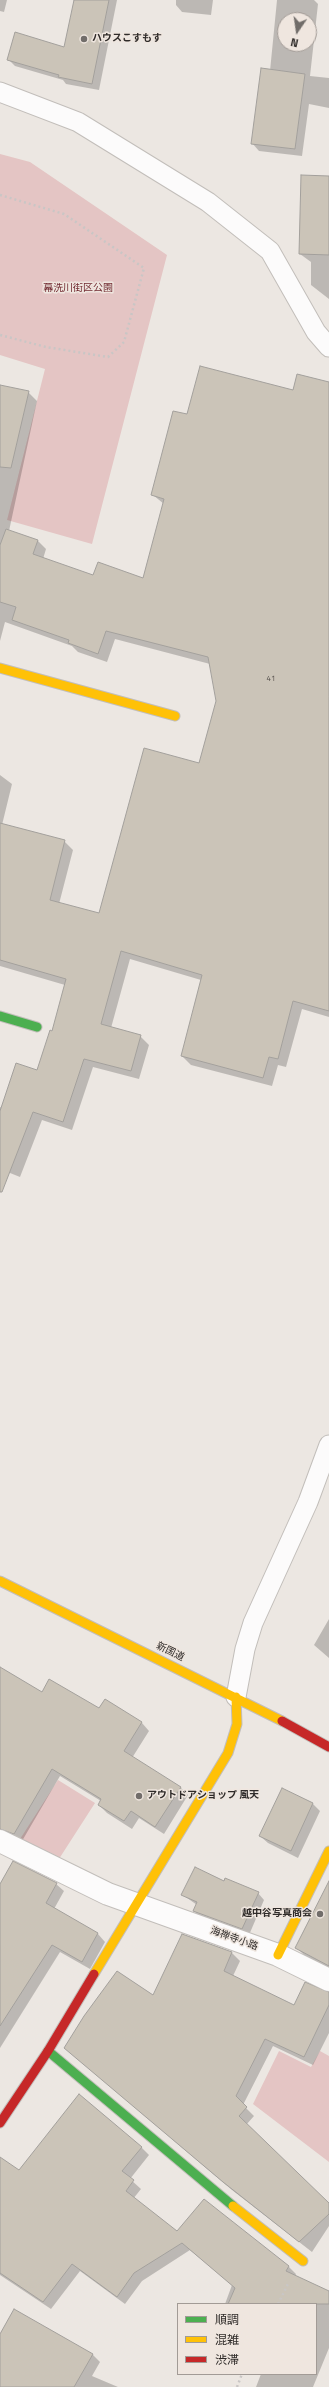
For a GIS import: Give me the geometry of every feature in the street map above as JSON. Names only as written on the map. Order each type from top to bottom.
[{"type":"street","points":[[0,668],[175,716]]},
{"type":"street","points":[[0,1016],[37,1027]]},
{"type":"street","name":"新国道","points":[[0,1581],[236,1697],[329,1747]]},
{"type":"street","points":[[0,2123],[48,2051],[228,1754],[237,1724],[236,1697]]},
{"type":"street","name":"海禅寺小路","points":[[0,1841],[108,1894],[278,1955],[329,1980]]},
{"type":"street","points":[[278,1955],[329,1851]]},
{"type":"street","points":[[48,2051],[215,2192],[304,2261]]},
{"type":"lane","points":[[0,92],[78,122],[214,207],[270,250],[316,332],[327,342]]},
{"type":"lane","points":[[236,1697],[245,1649],[254,1623],[308,1502],[329,1445]]},
{"type":"path","points":[[0,195],[64,214],[144,268],[124,342],[108,357],[46,347],[0,335]]},
{"type":"path","points":[[237,2387],[242,2375]]},
{"type":"green space","name":"幕洗川街区公園","points":[[0,154],[30,162],[167,255],[92,544],[7,520],[45,369],[0,355]]},
{"type":"green space","points":[[58,1780],[95,1803],[57,1862],[20,1839]]},
{"type":"green space","points":[[279,2051],[311,2067],[320,2051],[329,2056],[329,2162],[253,2104]]},
{"type":"building","name":"ハウスこすもす","points":[[74,0],[109,0],[92,84],[58,77],[59,75],[7,60],[15,32],[64,47]]},
{"type":"building","points":[[261,68],[305,74],[295,149],[251,144]]},
{"type":"building","points":[[301,175],[329,176],[329,255],[299,254]]},
{"type":"building","points":[[200,366],[293,390],[297,374],[329,382],[329,1011],[293,1001],[278,1059],[269,1057],[263,1078],[181,1056],[202,975],[121,951],[101,1024],[141,1035],[131,1071],[84,1059],[63,1122],[33,1112],[2,1192],[0,1192],[0,1111],[16,1063],[37,1070],[50,1030],[52,1031],[66,979],[0,960],[0,823],[65,840],[50,900],[99,913],[144,748],[199,763],[216,701],[208,657],[106,631],[98,654],[68,643],[69,640],[12,620],[16,607],[0,602],[0,545],[6,529],[38,540],[33,554],[93,575],[98,562],[143,578],[164,499],[151,495],[173,411],[187,414]]},
{"type":"building","points":[[0,385],[29,391],[11,468],[0,467]]},
{"type":"building","points":[[0,1667],[42,1692],[49,1679],[99,1708],[105,1699],[142,1722],[124,1751],[181,1787],[155,1827],[131,1811],[124,1821],[98,1805],[101,1799],[52,1769],[14,1834],[0,1829]]},
{"type":"building","points":[[282,1788],[313,1803],[291,1851],[259,1836]]},
{"type":"building","points":[[13,1861],[57,1883],[46,1903],[98,1933],[82,1962],[52,1945],[0,2026],[0,1884]]},
{"type":"building","points":[[195,1867],[224,1881],[225,1878],[259,1892],[242,1929],[193,1911],[197,1902],[181,1895]]},
{"type":"building","name":"越中谷写真商会","points":[[329,1881],[329,1966],[295,1948]]},
{"type":"building","points":[[182,1934],[232,1952],[224,1971],[294,2005],[305,1982],[329,1992],[329,2005],[304,2057],[265,2039],[236,2096],[247,2107],[239,2116],[329,2203],[329,2214],[299,2242],[223,2182],[64,2048],[84,2016],[117,1971],[153,1995]]},
{"type":"building","points":[[79,2094],[142,2147],[122,2171],[134,2180],[126,2191],[177,2231],[204,2199],[289,2266],[286,2271],[329,2291],[329,2304],[228,2303],[235,2288],[182,2243],[134,2273],[117,2297],[72,2264],[43,2302],[0,2273],[0,2157],[19,2170]]},
{"type":"building","points":[[14,2309],[93,2354],[74,2387],[0,2387],[0,2334]]},
{"type":"traffic: fast","points":[[0,1016],[37,1027]]},
{"type":"traffic: fast","points":[[48,2051],[233,2206]]},
{"type":"traffic: slow","points":[[0,668],[175,716]]},
{"type":"traffic: slow","points":[[0,1581],[282,1721]]},
{"type":"traffic: slow","points":[[94,1974],[228,1753],[237,1724],[236,1697]]},
{"type":"traffic: slow","points":[[278,1955],[329,1851]]},
{"type":"traffic: slow","points":[[233,2206],[303,2261]]},
{"type":"traffic: jam","points":[[282,1721],[329,1747]]},
{"type":"traffic: jam","points":[[0,2123],[48,2051],[94,1974]]},
{"type":"place","name":"ハウスこすもす","points":[[84,39]]},
{"type":"place","name":"アウトドアショップ 風天","points":[[139,1796]]},
{"type":"place","name":"越中谷写真商会","points":[[320,1914]]}]
